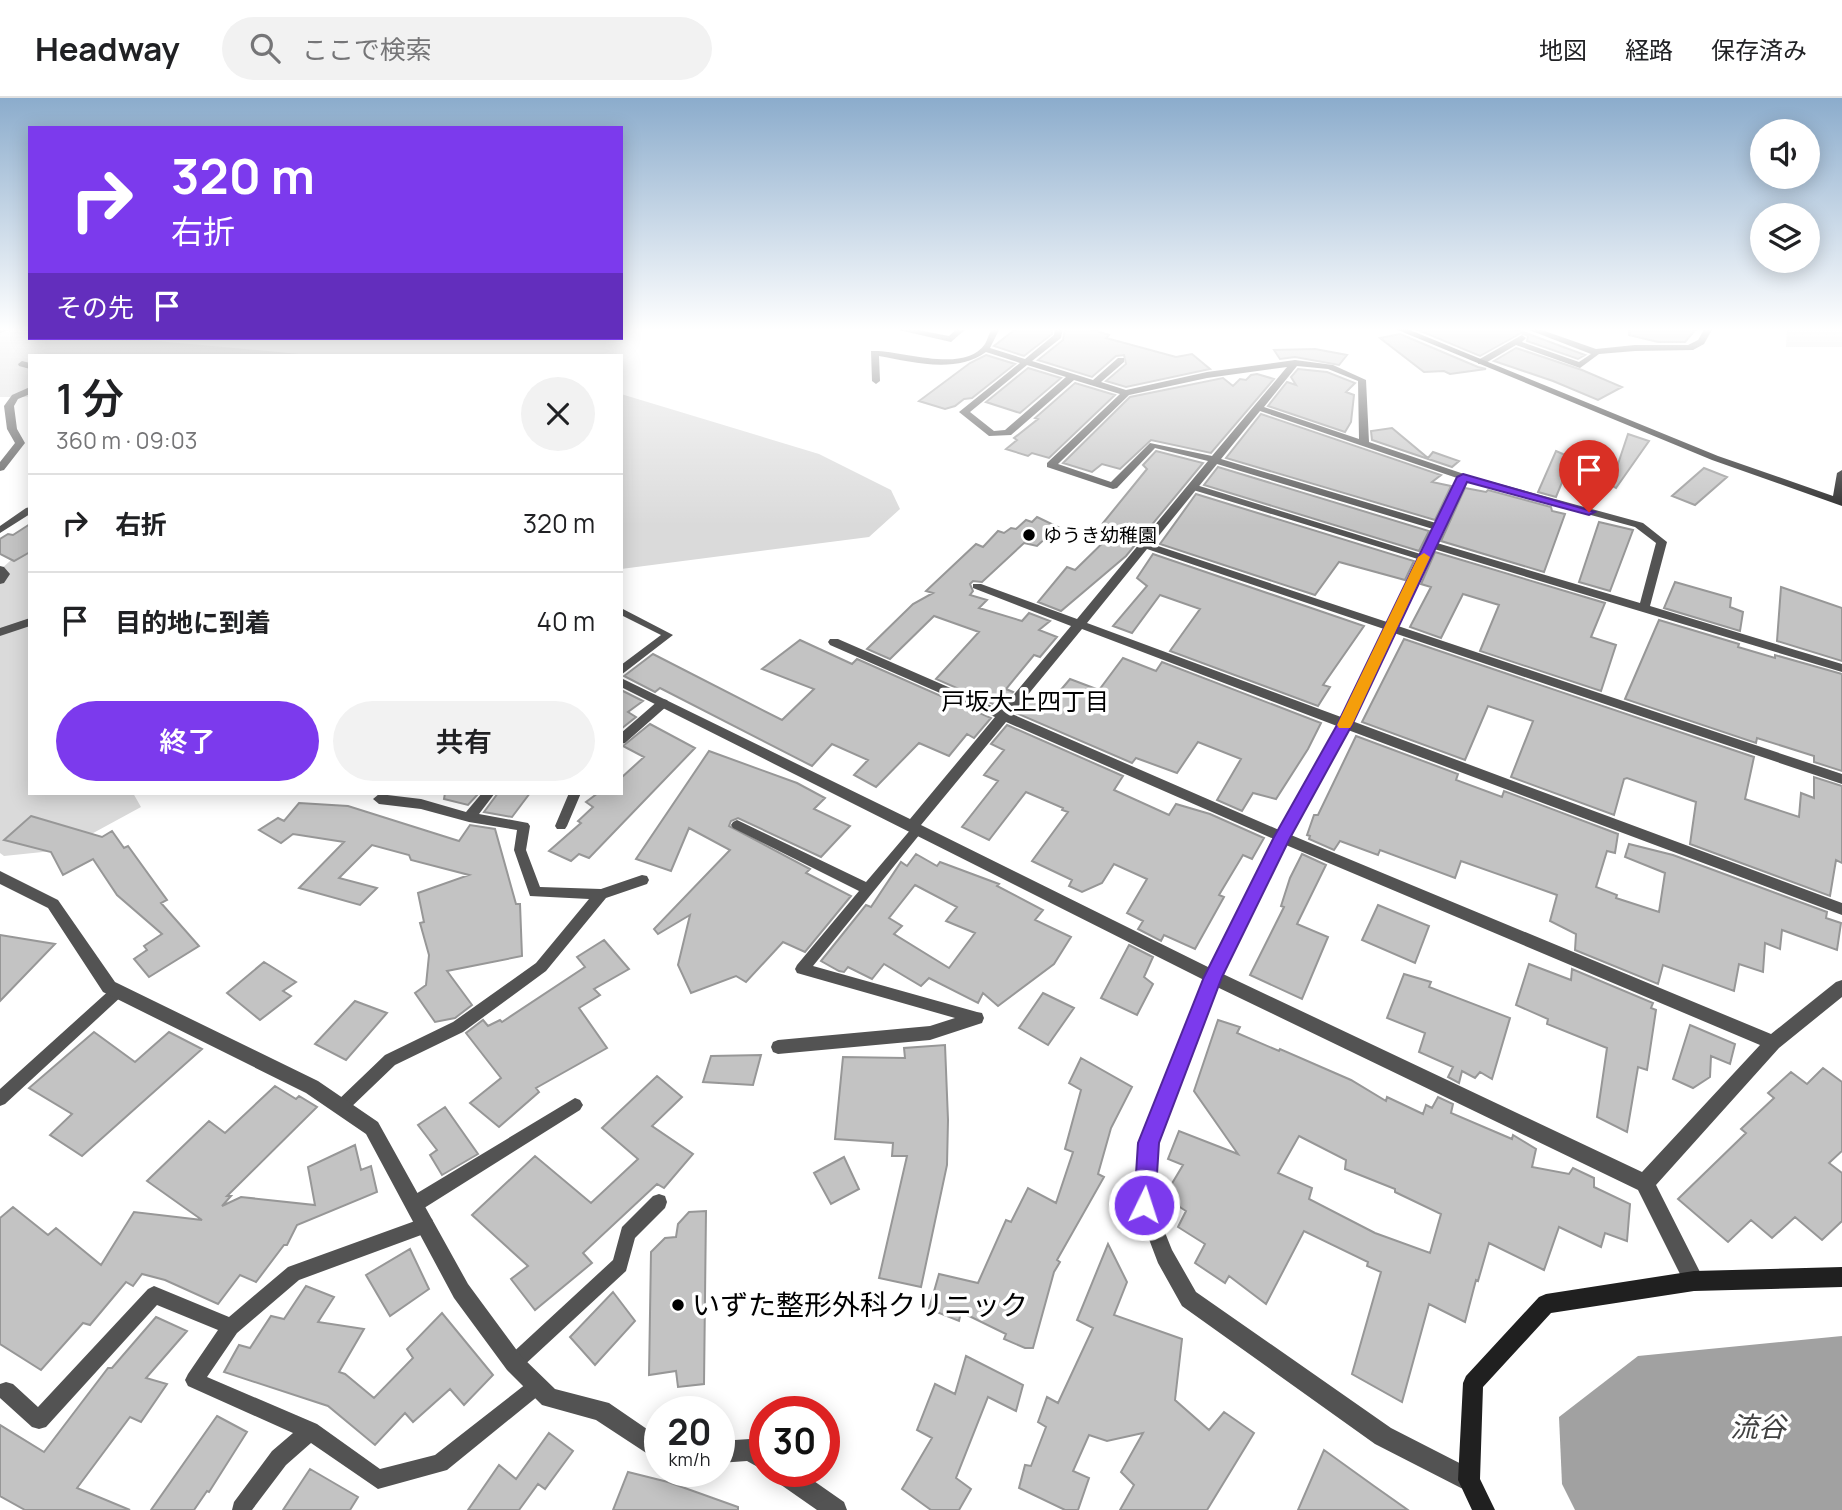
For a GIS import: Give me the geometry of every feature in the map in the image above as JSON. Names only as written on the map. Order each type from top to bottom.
[{"type":"street","points":[[0,468],[20,443],[12,429],[9,406],[15,397],[22,394]]},
{"type":"street","points":[[986,394],[964,412],[992,434],[1008,433],[1053,394]]},
{"type":"street","points":[[1125,394],[1051,465],[1113,486],[1153,445],[1215,460],[1439,527]]},
{"type":"street","points":[[914,829],[1270,394]]},
{"type":"street","points":[[1362,394],[1364,443]]},
{"type":"street","points":[[1559,394],[1715,458],[1839,502],[1842,473]]},
{"type":"street","points":[[1259,408],[1463,477],[1639,526],[1662,542],[1644,608]]},
{"type":"street","points":[[1463,477],[1344,725],[1282,837],[1213,977],[1148,1143],[1144,1205],[1165,1256],[1189,1299],[1383,1436],[1469,1480]]},
{"type":"street","points":[[1145,545],[1842,779]]},
{"type":"street","points":[[1427,551],[1644,608],[1842,668]]},
{"type":"street","points":[[0,569],[4,575],[0,581]]},
{"type":"street","points":[[977,586],[1842,909]]},
{"type":"street","points":[[1,630],[28,623]]},
{"type":"street","points":[[834,642],[1282,837],[1773,1043]]},
{"type":"street","points":[[623,683],[1213,977],[1645,1183],[1694,1281]]},
{"type":"street","points":[[0,877],[54,904],[109,987],[312,1087],[372,1128],[461,1291],[514,1363],[550,1398],[601,1411],[644,1440]]},
{"type":"street","points":[[1645,1183],[1773,1043],[1842,986]]},
{"type":"street","points":[[1484,1510],[1469,1480],[1473,1383],[1546,1304],[1694,1281],[1842,1277]]},
{"type":"street","points":[[803,1487],[836,1510]]},
{"type":"lane","points":[[1193,486],[1427,551]]},
{"type":"lane","points":[[0,530],[28,511]]},
{"type":"lane","points":[[623,612],[668,635],[623,669]]},
{"type":"lane","points":[[623,738],[663,703]]},
{"type":"lane","points":[[469,817],[487,795]]},
{"type":"lane","points":[[561,826],[573,795]]},
{"type":"lane","points":[[379,799],[421,804],[469,817],[524,826],[520,850],[535,892],[601,894],[642,880]]},
{"type":"lane","points":[[737,825],[867,889]]},
{"type":"lane","points":[[778,1046],[930,1033],[977,1018],[802,969],[914,829]]},
{"type":"lane","points":[[341,1107],[390,1060],[457,1027],[541,967],[601,894]]},
{"type":"lane","points":[[0,1099],[118,991]]},
{"type":"lane","points":[[415,1204],[575,1105]]},
{"type":"lane","points":[[514,1363],[620,1265],[628,1233],[659,1202]]},
{"type":"lane","points":[[426,1225],[294,1273],[231,1327],[194,1380],[310,1431],[378,1479],[440,1463],[537,1386]]},
{"type":"lane","points":[[6,1391],[38,1420],[154,1295],[231,1327]]},
{"type":"lane","points":[[241,1509],[279,1458],[310,1431]]},
{"type":"shaded area","points":[[0,394],[28,394],[28,397],[0,397]]},
{"type":"shaded area","points":[[623,395],[819,454],[891,490],[900,509],[869,537],[623,569]]},
{"type":"shaded area","points":[[28,545],[28,795],[134,795],[141,807],[62,850],[4,856],[0,853],[0,570]]},
{"type":"water","name":"流谷","points":[[1842,1336],[1842,1510],[1575,1510],[1562,1484],[1559,1417],[1638,1356]]},
{"type":"building","points":[[929,394],[977,394],[945,409],[919,401]]},
{"type":"building","points":[[996,394],[1042,394],[1020,413],[986,402]]},
{"type":"building","points":[[1063,394],[1115,395],[1049,458],[1032,453],[1028,456],[1006,449],[1017,440],[1014,438],[1038,419],[1035,418]]},
{"type":"building","points":[[1145,394],[1261,394],[1211,453],[1151,440],[1120,469],[1102,464],[1092,472],[1063,463],[1130,397]]},
{"type":"building","points":[[1278,394],[1354,395],[1351,422],[1345,432],[1268,406]]},
{"type":"building","points":[[1584,394],[1609,394],[1598,400]]},
{"type":"building","points":[[1261,414],[1441,475],[1432,482],[1451,486],[1435,520],[1226,458]]},
{"type":"building","points":[[1392,428],[1428,458],[1433,452],[1459,461],[1452,467],[1372,440],[1371,431]]},
{"type":"building","points":[[1628,434],[1649,441],[1616,488],[1611,485]]},
{"type":"building","points":[[1156,451],[1203,463],[1126,556],[1061,611],[1038,602],[1067,567],[1075,570],[1118,528],[1103,523],[1147,469],[1143,465]]},
{"type":"building","points":[[1556,451],[1572,458],[1556,497],[1538,492]]},
{"type":"building","points":[[1218,467],[1429,531],[1419,551],[1204,485]]},
{"type":"building","points":[[1704,468],[1727,477],[1695,505],[1672,496]]},
{"type":"building","points":[[1465,488],[1486,492],[1488,490],[1551,507],[1552,511],[1565,514],[1544,572],[1441,541]]},
{"type":"building","points":[[1196,494],[1414,561],[1405,580],[1339,562],[1315,595],[1160,544]]},
{"type":"building","points":[[1037,517],[1058,527],[1037,546],[1024,543],[982,582],[973,581],[970,584],[973,591],[970,595],[987,600],[979,608],[1022,621],[1029,613],[1050,621],[1039,630],[1057,637],[1040,657],[1034,655],[1006,689],[1013,692],[1000,707],[936,679],[979,632],[934,616],[890,659],[867,649],[913,604],[933,593],[926,591],[976,544],[983,547],[998,531],[1004,533],[1011,528],[1016,529],[1026,520],[1032,522]]},
{"type":"building","points":[[1599,522],[1633,530],[1610,591],[1579,582]]},
{"type":"building","points":[[28,525],[28,553],[14,561],[0,554],[0,539],[8,534],[13,535]]},
{"type":"building","points":[[1435,552],[1605,603],[1591,637],[1616,645],[1601,691],[1480,651],[1499,605],[1463,594],[1441,638],[1410,627],[1431,587],[1421,584]]},
{"type":"building","points":[[1153,554],[1364,626],[1323,685],[1330,687],[1318,706],[1170,651],[1200,609],[1160,595],[1132,633],[1113,626],[1147,586],[1137,578]]},
{"type":"building","points":[[1675,582],[1731,598],[1730,607],[1743,612],[1740,631],[1664,608]]},
{"type":"building","points":[[1781,587],[1842,608],[1842,661],[1777,641]]},
{"type":"building","points":[[1659,620],[1775,658],[1775,655],[1842,674],[1842,771],[1814,762],[1814,756],[1757,738],[1756,743],[1625,699]]},
{"type":"building","points":[[1404,639],[1754,757],[1745,799],[1799,817],[1801,793],[1814,798],[1814,777],[1842,786],[1842,863],[1836,860],[1830,896],[1690,844],[1696,802],[1627,778],[1624,779],[1614,815],[1511,777],[1533,721],[1488,706],[1465,760],[1362,722]]},
{"type":"building","points":[[800,640],[852,664],[857,659],[991,718],[974,738],[967,734],[949,756],[919,743],[876,787],[854,775],[868,760],[832,744],[812,766],[660,688],[655,692],[624,676],[653,654],[782,720],[814,689],[762,669]]},
{"type":"building","points":[[1123,658],[1156,671],[1162,662],[1321,723],[1276,799],[1253,793],[1242,811],[1217,800],[1241,759],[1198,742],[1177,773],[1136,758],[1132,763],[1016,713],[1029,698],[1048,705],[1070,679],[1099,690]]},
{"type":"building","points":[[623,691],[643,701],[628,712],[636,717],[623,727]]},
{"type":"building","points":[[650,724],[695,748],[589,858],[579,854],[571,861],[549,851],[581,823],[578,821],[593,807],[586,802],[595,795],[623,795],[623,776],[644,757],[623,746]]},
{"type":"building","points":[[1007,725],[1123,776],[1114,790],[1169,815],[1176,804],[1210,814],[1264,838],[1252,859],[1243,855],[1219,895],[1224,897],[1195,949],[1164,935],[1161,941],[1138,929],[1143,921],[1127,913],[1147,879],[1114,864],[1102,883],[1082,892],[1069,886],[1072,880],[1032,861],[1068,812],[1062,810],[1063,808],[1026,792],[989,840],[962,827],[998,781],[984,775],[1004,750],[991,744]]},
{"type":"building","points":[[1356,736],[1458,774],[1456,780],[1502,797],[1504,791],[1618,834],[1615,853],[1607,851],[1596,887],[1617,895],[1616,898],[1659,912],[1665,873],[1625,857],[1629,844],[1673,855],[1827,912],[1826,918],[1841,923],[1837,950],[1782,930],[1780,949],[1765,943],[1763,972],[1739,964],[1734,991],[1663,965],[1658,984],[1575,950],[1576,934],[1550,921],[1557,895],[1461,861],[1455,878],[1380,850],[1378,855],[1340,841],[1334,850],[1309,839],[1310,836],[1307,835],[1314,815],[1318,815]]},
{"type":"building","points":[[709,751],[797,783],[825,798],[814,809],[850,826],[821,857],[738,818],[731,821],[729,826],[810,869],[806,873],[851,896],[805,952],[783,942],[746,982],[736,976],[691,993],[678,965],[690,915],[658,934],[654,929],[730,850],[689,828],[671,871],[636,859]]},
{"type":"building","points":[[445,795],[477,795],[468,805],[444,799]]},
{"type":"building","points":[[497,795],[528,795],[512,817],[484,812]]},
{"type":"building","points":[[299,803],[348,806],[459,841],[470,825],[495,829],[516,904],[520,904],[522,956],[447,971],[472,1005],[455,1018],[435,1022],[415,993],[426,985],[429,955],[420,923],[424,922],[418,893],[469,875],[411,860],[409,855],[372,845],[339,878],[377,888],[360,905],[299,888],[344,842],[293,834],[281,843],[259,830],[278,818],[284,821]]},
{"type":"building","points":[[31,816],[102,837],[112,831],[124,848],[128,846],[167,900],[161,903],[199,946],[149,977],[134,959],[147,950],[144,946],[162,934],[117,895],[93,859],[63,875],[51,852],[4,840]]},
{"type":"building","points":[[916,854],[937,866],[940,862],[999,884],[997,886],[1043,910],[1035,920],[1071,937],[1054,964],[998,1006],[983,993],[978,1003],[929,978],[921,986],[884,964],[872,979],[848,967],[844,972],[839,971],[821,961],[866,905],[871,907],[901,862],[907,866]],"holes":[[[915,885],[957,907],[946,921],[975,933],[949,968],[894,934],[902,926],[889,918]]]},
{"type":"building","points":[[1302,854],[1326,865],[1297,924],[1328,937],[1302,999],[1250,975],[1284,907],[1281,906],[1290,878]]},
{"type":"building","points":[[1378,905],[1429,926],[1415,963],[1362,940]]},
{"type":"building","points":[[0,935],[55,944],[0,1001]]},
{"type":"building","points":[[604,940],[629,969],[594,989],[600,995],[579,1008],[607,1048],[536,1088],[539,1092],[499,1127],[470,1103],[501,1078],[466,1033],[483,1020],[488,1026],[500,1020],[502,1022],[585,967],[577,957]]},
{"type":"building","points":[[1129,945],[1153,957],[1144,977],[1153,984],[1137,1015],[1101,998]]},
{"type":"building","points":[[264,962],[296,982],[283,991],[291,996],[260,1020],[227,993]]},
{"type":"building","points":[[1529,964],[1571,980],[1572,969],[1653,1003],[1651,1008],[1656,1010],[1647,1070],[1638,1067],[1627,1132],[1597,1117],[1607,1048],[1547,1024],[1548,1019],[1516,1005]]},
{"type":"building","points":[[1404,974],[1431,982],[1429,987],[1510,1018],[1492,1079],[1480,1072],[1475,1078],[1462,1071],[1459,1083],[1448,1077],[1453,1067],[1419,1052],[1425,1033],[1387,1018]]},
{"type":"building","points":[[1043,993],[1074,1008],[1048,1045],[1019,1028]]},
{"type":"building","points":[[355,1001],[387,1013],[346,1060],[315,1044]]},
{"type":"building","points":[[1218,1020],[1240,1027],[1237,1033],[1351,1080],[1386,1101],[1387,1097],[1423,1114],[1426,1105],[1432,1108],[1438,1097],[1453,1104],[1451,1113],[1512,1139],[1513,1135],[1536,1149],[1532,1167],[1569,1174],[1573,1168],[1594,1178],[1594,1187],[1630,1204],[1627,1241],[1605,1233],[1601,1247],[1559,1227],[1544,1270],[1489,1243],[1465,1322],[1429,1304],[1402,1402],[1352,1374],[1381,1272],[1367,1266],[1368,1262],[1304,1231],[1266,1304],[1229,1276],[1225,1283],[1195,1263],[1205,1244],[1178,1227],[1186,1211],[1164,1197],[1183,1165],[1168,1159],[1179,1131],[1238,1154],[1194,1091]],"holes":[[[1299,1136],[1346,1160],[1345,1169],[1395,1189],[1395,1192],[1441,1214],[1430,1253],[1375,1233],[1309,1199],[1312,1188],[1278,1173]]]},
{"type":"building","points":[[1690,1025],[1735,1044],[1730,1064],[1711,1056],[1710,1077],[1693,1088],[1673,1079]]},
{"type":"building","points":[[94,1032],[135,1062],[169,1032],[202,1049],[82,1156],[50,1135],[72,1114],[29,1088]]},
{"type":"building","points":[[945,1045],[947,1165],[921,1287],[879,1278],[907,1156],[892,1156],[893,1143],[835,1139],[843,1057],[905,1058],[904,1048]]},
{"type":"building","points":[[761,1055],[753,1085],[703,1082],[711,1056]]},
{"type":"building","points":[[1081,1058],[1132,1087],[1111,1128],[1098,1174],[1104,1177],[1057,1260],[1060,1262],[1054,1272],[1033,1348],[1025,1348],[1004,1339],[1006,1334],[961,1312],[959,1321],[929,1309],[939,1274],[978,1283],[1006,1220],[1011,1222],[1028,1188],[1056,1203],[1073,1152],[1065,1149],[1081,1090],[1069,1083]]},
{"type":"building","points":[[1823,1068],[1842,1082],[1842,1151],[1829,1163],[1842,1173],[1842,1221],[1822,1240],[1795,1217],[1772,1238],[1751,1220],[1728,1242],[1678,1199],[1746,1133],[1741,1129],[1774,1098],[1768,1093],[1791,1072],[1807,1084]]},
{"type":"building","points":[[657,1076],[682,1097],[652,1126],[693,1154],[664,1188],[657,1184],[583,1253],[592,1263],[535,1310],[511,1279],[528,1266],[472,1215],[535,1156],[591,1203],[638,1159],[602,1128]]},
{"type":"building","points":[[275,1086],[296,1099],[299,1096],[317,1107],[227,1196],[231,1196],[222,1206],[241,1197],[315,1205],[308,1167],[355,1145],[361,1170],[371,1166],[377,1192],[297,1225],[287,1245],[284,1245],[256,1282],[240,1275],[218,1304],[165,1280],[142,1274],[133,1286],[126,1282],[90,1325],[83,1323],[41,1370],[0,1344],[0,1218],[13,1207],[48,1235],[56,1228],[101,1265],[134,1212],[202,1220],[147,1181],[209,1121],[225,1133]]},
{"type":"building","points":[[445,1107],[478,1154],[442,1175],[430,1155],[437,1150],[418,1125]]},
{"type":"building","points":[[844,1157],[859,1189],[831,1204],[814,1173]]},
{"type":"building","name":"いずた整形外科クリニック","points":[[706,1211],[704,1384],[678,1387],[676,1371],[649,1375],[651,1252],[665,1238],[676,1237],[678,1224],[689,1212]]},
{"type":"building","points":[[1108,1244],[1127,1282],[1114,1315],[1182,1339],[1175,1400],[1209,1430],[1224,1412],[1254,1433],[1207,1510],[1120,1510],[1134,1485],[1121,1472],[1143,1433],[1107,1441],[1089,1435],[1073,1471],[1089,1478],[1078,1510],[1065,1510],[1019,1488],[1025,1465],[1031,1466],[1046,1427],[1038,1422],[1047,1397],[1058,1403],[1093,1328],[1077,1320]]},
{"type":"building","points":[[410,1249],[429,1289],[390,1316],[366,1275]]},
{"type":"building","points":[[306,1286],[334,1297],[318,1322],[364,1329],[339,1372],[374,1398],[413,1358],[407,1349],[442,1313],[493,1375],[464,1405],[450,1389],[413,1422],[405,1413],[375,1445],[328,1406],[224,1372],[239,1345],[250,1348],[271,1316],[284,1319]]},
{"type":"building","points":[[613,1292],[635,1321],[595,1365],[570,1337]]},
{"type":"building","points":[[156,1317],[187,1331],[146,1378],[167,1384],[141,1422],[130,1417],[77,1488],[130,1510],[25,1510],[0,1496],[0,1425],[44,1452],[108,1368],[112,1368]]},
{"type":"building","points":[[966,1356],[1023,1385],[1016,1411],[988,1397],[956,1478],[971,1489],[959,1510],[931,1510],[902,1489],[932,1438],[917,1430],[935,1384],[955,1394]]},
{"type":"building","points":[[217,1416],[247,1432],[209,1492],[207,1491],[194,1510],[151,1510]]},
{"type":"building","points":[[549,1433],[573,1451],[545,1489],[538,1484],[519,1510],[468,1510],[499,1465],[516,1479]]},
{"type":"building","points":[[1324,1450],[1374,1486],[1408,1510],[1298,1510]]},
{"type":"building","points":[[310,1469],[358,1497],[350,1510],[283,1510]]},
{"type":"building","points":[[628,1472],[644,1476],[644,1487],[682,1487],[738,1507],[738,1510],[613,1510]]},
{"type":"slow traffic","points":[[1344,725],[1424,557]]},
{"type":"place","name":"ゆうき幼稚園","points":[[1029,535]]},
{"type":"place","name":"いずた整形外科クリニック","points":[[678,1305]]},
{"type":"district","name":"戸坂大上四丁目","points":[[1025,702]]},
{"type":"route","points":[[1144,1205],[1148,1143],[1213,977],[1282,837],[1344,725],[1463,477],[1589,512]]}]
